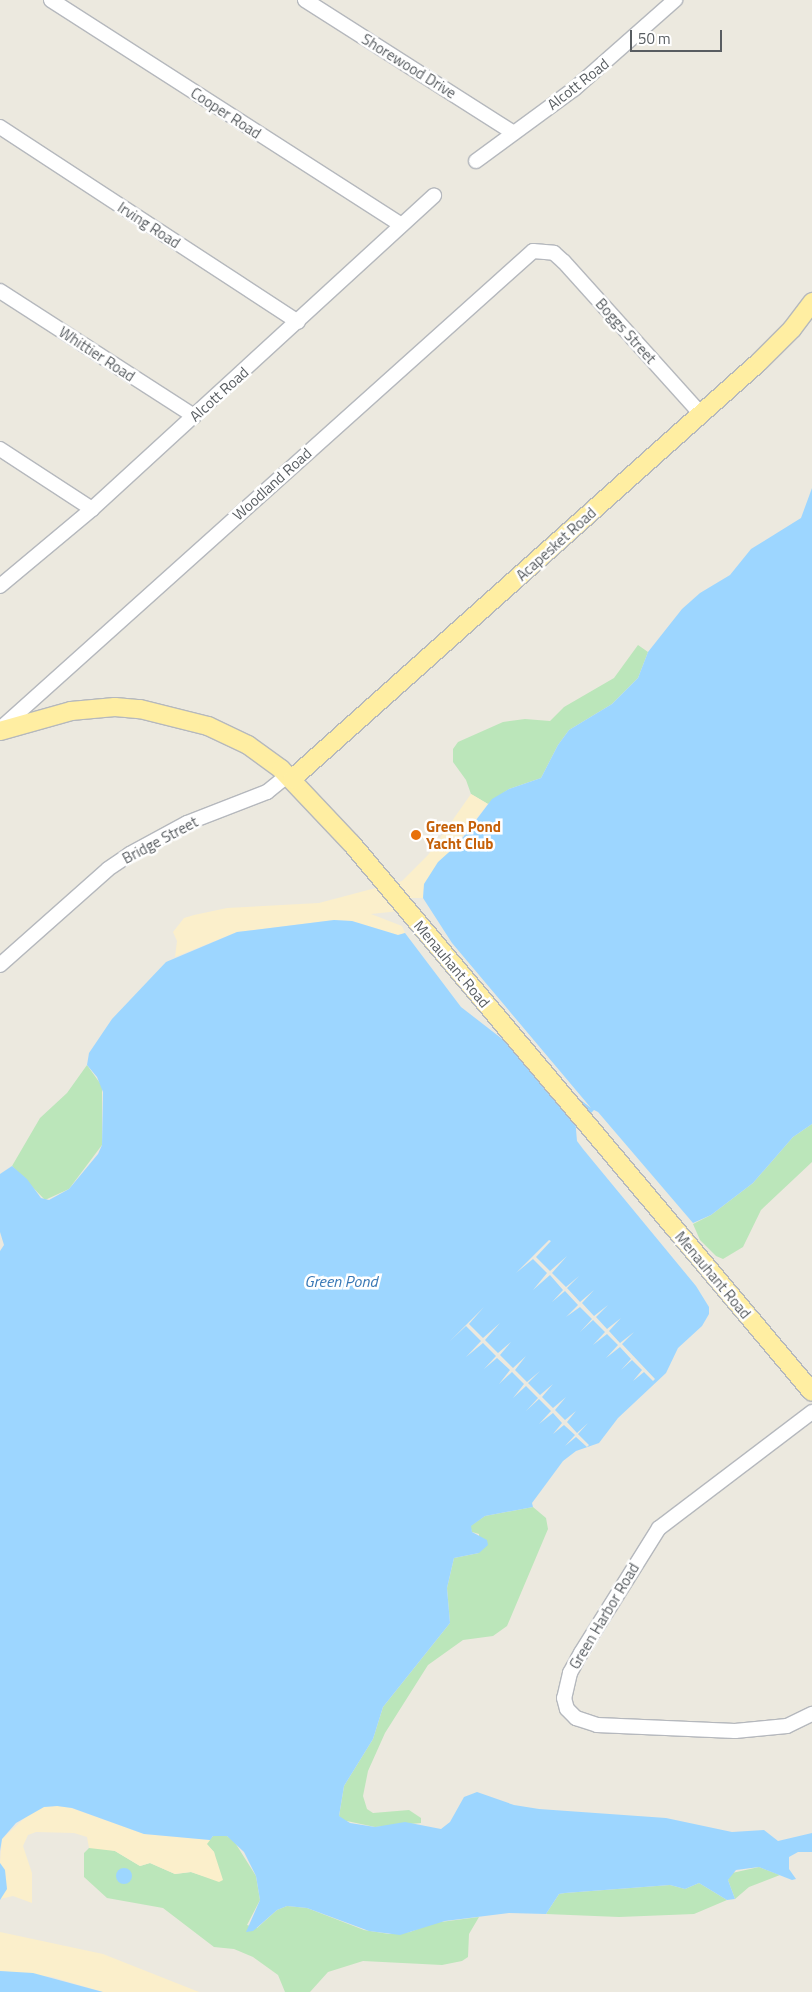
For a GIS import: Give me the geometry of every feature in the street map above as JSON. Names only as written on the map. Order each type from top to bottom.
[{"type":"main road","name":"Acapesket Road","points":[[290,777],[780,343],[812,302]]},
{"type":"main road","name":"Menauhant Road","points":[[0,730],[72,711],[115,707],[140,709],[185,718],[229,735],[290,777],[352,844],[812,1392]]},
{"type":"street","name":"Cooper Road","points":[[51,0],[401,225]]},
{"type":"street","name":"Shorewood Drive","points":[[305,0],[512,132]]},
{"type":"street","name":"Alcott Road","points":[[476,161],[512,132],[574,90],[675,0]]},
{"type":"street","name":"Irving Road","points":[[0,127],[298,322]]},
{"type":"street","name":"Alcott Road","points":[[0,586],[92,509],[434,196]]},
{"type":"street","name":"Woodland Road","points":[[0,730],[526,255],[533,251],[548,251]]},
{"type":"street","name":"Boggs Street","points":[[548,251],[564,262],[701,414]]},
{"type":"street","name":"Whittier Road","points":[[0,291],[194,416]]},
{"type":"street","points":[[0,449],[92,509]]},
{"type":"street","name":"Bridge Street","points":[[0,965],[108,869],[130,854],[187,823],[267,792],[290,777]]},
{"type":"street","name":"Green Harbor Road","points":[[812,1412],[659,1528],[581,1653],[570,1673],[564,1698],[567,1709],[576,1718],[597,1725],[735,1732],[787,1726],[812,1714]]},
{"type":"green space","points":[[638,645],[648,652],[638,678],[612,704],[569,730],[558,745],[541,778],[509,789],[488,804],[471,794],[466,780],[453,762],[453,749],[458,742],[503,722],[525,719],[550,721],[564,707],[614,678]]},
{"type":"green space","points":[[87,1065],[102,1086],[102,1145],[69,1189],[45,1200],[12,1166],[40,1118],[67,1093]]},
{"type":"green space","points":[[812,1124],[812,1162],[761,1210],[743,1247],[723,1259],[716,1256],[700,1240],[693,1224],[711,1215],[753,1183],[793,1137]]},
{"type":"green space","points":[[533,1507],[546,1518],[548,1529],[507,1626],[493,1636],[463,1640],[428,1665],[385,1733],[368,1771],[363,1796],[367,1809],[373,1813],[409,1810],[421,1818],[421,1823],[375,1827],[342,1820],[339,1816],[344,1786],[373,1739],[383,1707],[450,1623],[447,1588],[454,1558],[479,1553],[479,1534],[472,1532],[470,1526],[485,1516]]},
{"type":"green space","points":[[213,1836],[227,1836],[234,1841],[256,1876],[260,1900],[247,1925],[257,1928],[277,1910],[287,1906],[307,1908],[364,1930],[389,1934],[410,1932],[433,1923],[479,1917],[469,1934],[468,1957],[462,1961],[442,1965],[363,1961],[328,1972],[310,1992],[285,1992],[278,1975],[253,1957],[234,1949],[214,1947],[163,1908],[107,1898],[84,1877],[84,1853],[89,1848],[100,1847],[115,1851],[140,1866],[150,1863],[175,1874],[191,1872],[219,1881],[214,1852],[206,1844]]},
{"type":"green space","points":[[759,1867],[780,1875],[749,1887],[735,1899],[728,1880],[732,1873]]},
{"type":"green space","points":[[699,1883],[727,1900],[694,1914],[619,1917],[546,1914],[559,1894],[670,1885],[685,1889]]},
{"type":"sand","points":[[471,794],[488,804],[424,884],[423,898],[406,898],[409,910],[371,914],[402,926],[405,933],[398,935],[352,921],[334,920],[237,932],[175,957],[177,941],[173,932],[184,918],[227,908],[319,903],[402,881],[428,855]]},
{"type":"sand","points":[[58,1806],[71,1808],[144,1834],[210,1840],[207,1844],[214,1852],[223,1880],[219,1882],[191,1872],[175,1874],[150,1863],[140,1866],[115,1851],[89,1848],[87,1837],[74,1833],[36,1832],[28,1835],[23,1846],[32,1873],[32,1903],[13,1896],[0,1899],[6,1889],[5,1870],[0,1863],[2,1839],[29,1814],[44,1807]]},
{"type":"sand","points":[[0,1932],[103,1954],[199,1992],[103,1992],[52,1977],[0,1971]]},
{"type":"water","name":"Green Pond","points":[[812,488],[812,1124],[793,1137],[753,1183],[711,1215],[693,1223],[598,1112],[594,1110],[587,1117],[575,1118],[577,1141],[696,1286],[709,1307],[709,1314],[702,1326],[678,1348],[666,1373],[618,1418],[599,1443],[576,1451],[563,1461],[532,1503],[533,1507],[485,1516],[471,1526],[472,1532],[487,1540],[488,1545],[479,1553],[454,1558],[447,1588],[450,1623],[383,1707],[373,1739],[344,1786],[339,1816],[350,1823],[375,1827],[405,1822],[441,1829],[450,1822],[464,1797],[477,1792],[514,1805],[539,1809],[666,1818],[732,1832],[764,1830],[778,1841],[812,1833],[812,1852],[798,1852],[789,1857],[789,1869],[796,1879],[792,1880],[759,1867],[736,1870],[728,1880],[735,1899],[727,1900],[699,1883],[685,1889],[670,1885],[565,1893],[559,1894],[546,1914],[509,1913],[445,1921],[400,1935],[369,1931],[307,1908],[287,1906],[277,1910],[253,1931],[246,1932],[260,1900],[256,1876],[244,1852],[227,1836],[213,1836],[210,1840],[144,1834],[72,1808],[57,1806],[44,1807],[16,1823],[2,1839],[0,1851],[0,1251],[4,1245],[0,1232],[0,1174],[12,1166],[27,1179],[41,1198],[49,1200],[69,1189],[98,1154],[102,1145],[103,1092],[97,1077],[87,1065],[89,1053],[112,1019],[166,962],[237,932],[334,920],[352,921],[398,935],[405,933],[461,1007],[591,1108],[452,943],[423,898],[424,884],[438,862],[458,844],[492,799],[509,789],[541,778],[558,745],[569,730],[612,704],[638,678],[648,652],[682,609],[700,593],[730,575],[751,549],[801,518]]},
{"type":"water","points":[[0,1863],[5,1870],[7,1889],[0,1900]]},
{"type":"water","points":[[121,1868],[127,1868],[132,1873],[130,1882],[121,1884],[116,1879],[116,1873]]},
{"type":"water","points":[[0,1971],[33,1973],[103,1992],[0,1992]]},
{"type":"pier","points":[[549,1240],[551,1241],[536,1257],[550,1271],[567,1256],[552,1273],[566,1287],[579,1276],[567,1288],[580,1302],[594,1290],[582,1303],[594,1316],[608,1305],[596,1317],[607,1329],[621,1318],[609,1331],[620,1343],[634,1332],[622,1344],[655,1379],[653,1381],[644,1372],[633,1381],[642,1370],[632,1360],[621,1370],[631,1359],[620,1347],[606,1358],[618,1345],[607,1334],[593,1345],[605,1332],[593,1320],[580,1332],[592,1319],[580,1307],[566,1317],[578,1305],[565,1291],[552,1302],[563,1290],[550,1275],[533,1290],[547,1273],[533,1259],[516,1273]]},
{"type":"pier","points":[[484,1307],[469,1324],[483,1338],[500,1323],[485,1340],[498,1353],[511,1342],[500,1355],[513,1368],[526,1356],[515,1370],[527,1382],[540,1371],[528,1383],[540,1395],[553,1384],[542,1397],[553,1408],[566,1397],[555,1410],[565,1420],[576,1411],[567,1422],[577,1433],[588,1423],[578,1434],[589,1445],[587,1447],[576,1437],[565,1446],[575,1435],[564,1425],[553,1434],[562,1423],[553,1413],[539,1424],[551,1411],[539,1399],[526,1411],[538,1398],[526,1386],[513,1398],[524,1384],[512,1372],[499,1384],[510,1370],[497,1358],[484,1369],[496,1356],[483,1343],[466,1357],[481,1341],[466,1326],[450,1341]]},
{"type":"place","name":"Green Pond Yacht Club","points":[[416,835]]}]
